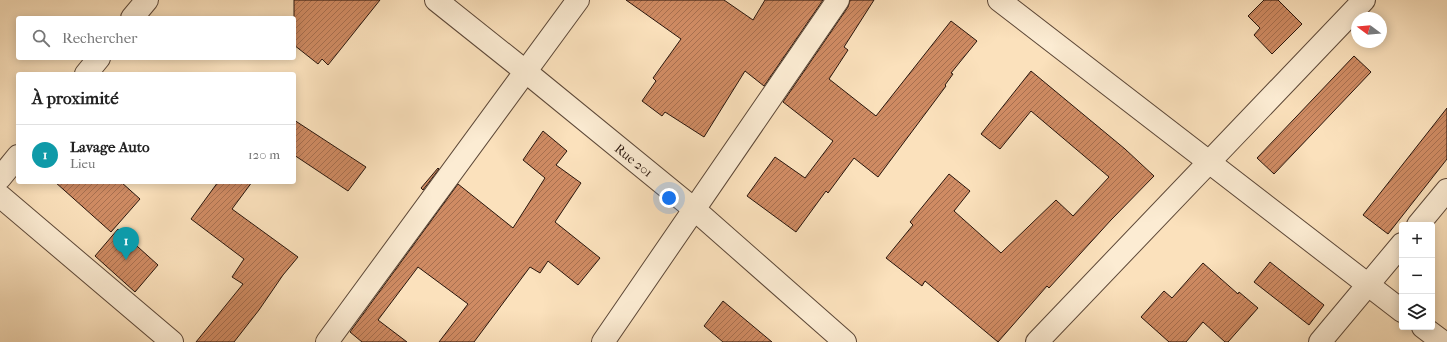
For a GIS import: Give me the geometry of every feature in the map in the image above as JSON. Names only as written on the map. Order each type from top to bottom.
[{"type":"street","points":[[134,16],[147,0]]},
{"type":"street","name":"Rue 201","points":[[436,0],[526,71],[694,209],[844,342]]},
{"type":"street","points":[[327,342],[578,0]]},
{"type":"street","points":[[603,342],[838,0]]},
{"type":"street","points":[[999,0],[1399,309]]},
{"type":"street","points":[[1037,342],[1364,0]]},
{"type":"street","points":[[88,72],[97,60]]},
{"type":"street","points":[[0,178],[16,158]]},
{"type":"street","points":[[1420,222],[1447,190]]},
{"type":"street","points":[[0,196],[172,342]]},
{"type":"street","points":[[1320,342],[1399,248]]},
{"type":"street","points":[[1427,330],[1443,342]]},
{"type":"building","points":[[294,0],[380,0],[328,65],[322,59],[318,64],[296,47],[296,16],[294,16]]},
{"type":"building","points":[[626,0],[724,0],[753,20],[765,0],[823,0],[764,86],[745,71],[704,137],[665,112],[662,116],[642,101],[656,81],[653,78],[681,39]]},
{"type":"building","points":[[850,0],[874,0],[844,47],[848,50],[829,79],[876,116],[951,21],[977,41],[951,73],[953,74],[945,85],[946,86],[878,177],[854,158],[828,193],[826,191],[796,232],[747,196],[775,157],[805,178],[833,141],[783,102],[848,7]]},
{"type":"building","points":[[1264,0],[1278,0],[1302,24],[1272,54],[1254,35],[1260,28],[1248,16]]},
{"type":"building","points":[[1354,56],[1371,72],[1274,174],[1257,158]]},
{"type":"building","points":[[1031,71],[1125,149],[1154,176],[1111,220],[1049,288],[1047,286],[998,342],[925,281],[922,286],[886,258],[913,225],[910,222],[949,174],[970,191],[954,211],[1001,253],[1056,200],[1073,216],[1109,177],[1031,111],[1000,149],[981,134]]},
{"type":"building","points":[[1447,108],[1447,159],[1388,234],[1363,215]]},
{"type":"building","points":[[296,121],[366,167],[348,191],[296,156]]},
{"type":"building","points":[[543,131],[567,151],[556,165],[581,183],[555,222],[600,258],[578,285],[548,261],[540,273],[530,267],[474,342],[439,342],[468,304],[418,267],[378,320],[407,342],[362,342],[350,332],[458,184],[513,228],[545,178],[523,160]]},
{"type":"building","points":[[438,168],[439,169],[423,190],[421,188]]},
{"type":"building","points":[[57,184],[123,184],[140,199],[111,232]]},
{"type":"building","points":[[217,184],[251,184],[232,209],[298,257],[234,342],[196,342],[243,284],[232,277],[244,259],[191,219]]},
{"type":"building","points":[[118,229],[158,265],[135,292],[95,256]]},
{"type":"building","points":[[1270,262],[1324,305],[1309,325],[1254,282]]},
{"type":"building","points":[[1203,263],[1238,294],[1239,292],[1258,308],[1228,342],[1225,342],[1203,322],[1186,342],[1169,342],[1141,317],[1164,291],[1172,298]]},
{"type":"building","points":[[723,301],[772,342],[723,342],[704,326]]},
{"type":"place","name":"Lavage Auto","points":[[126,260]]}]
